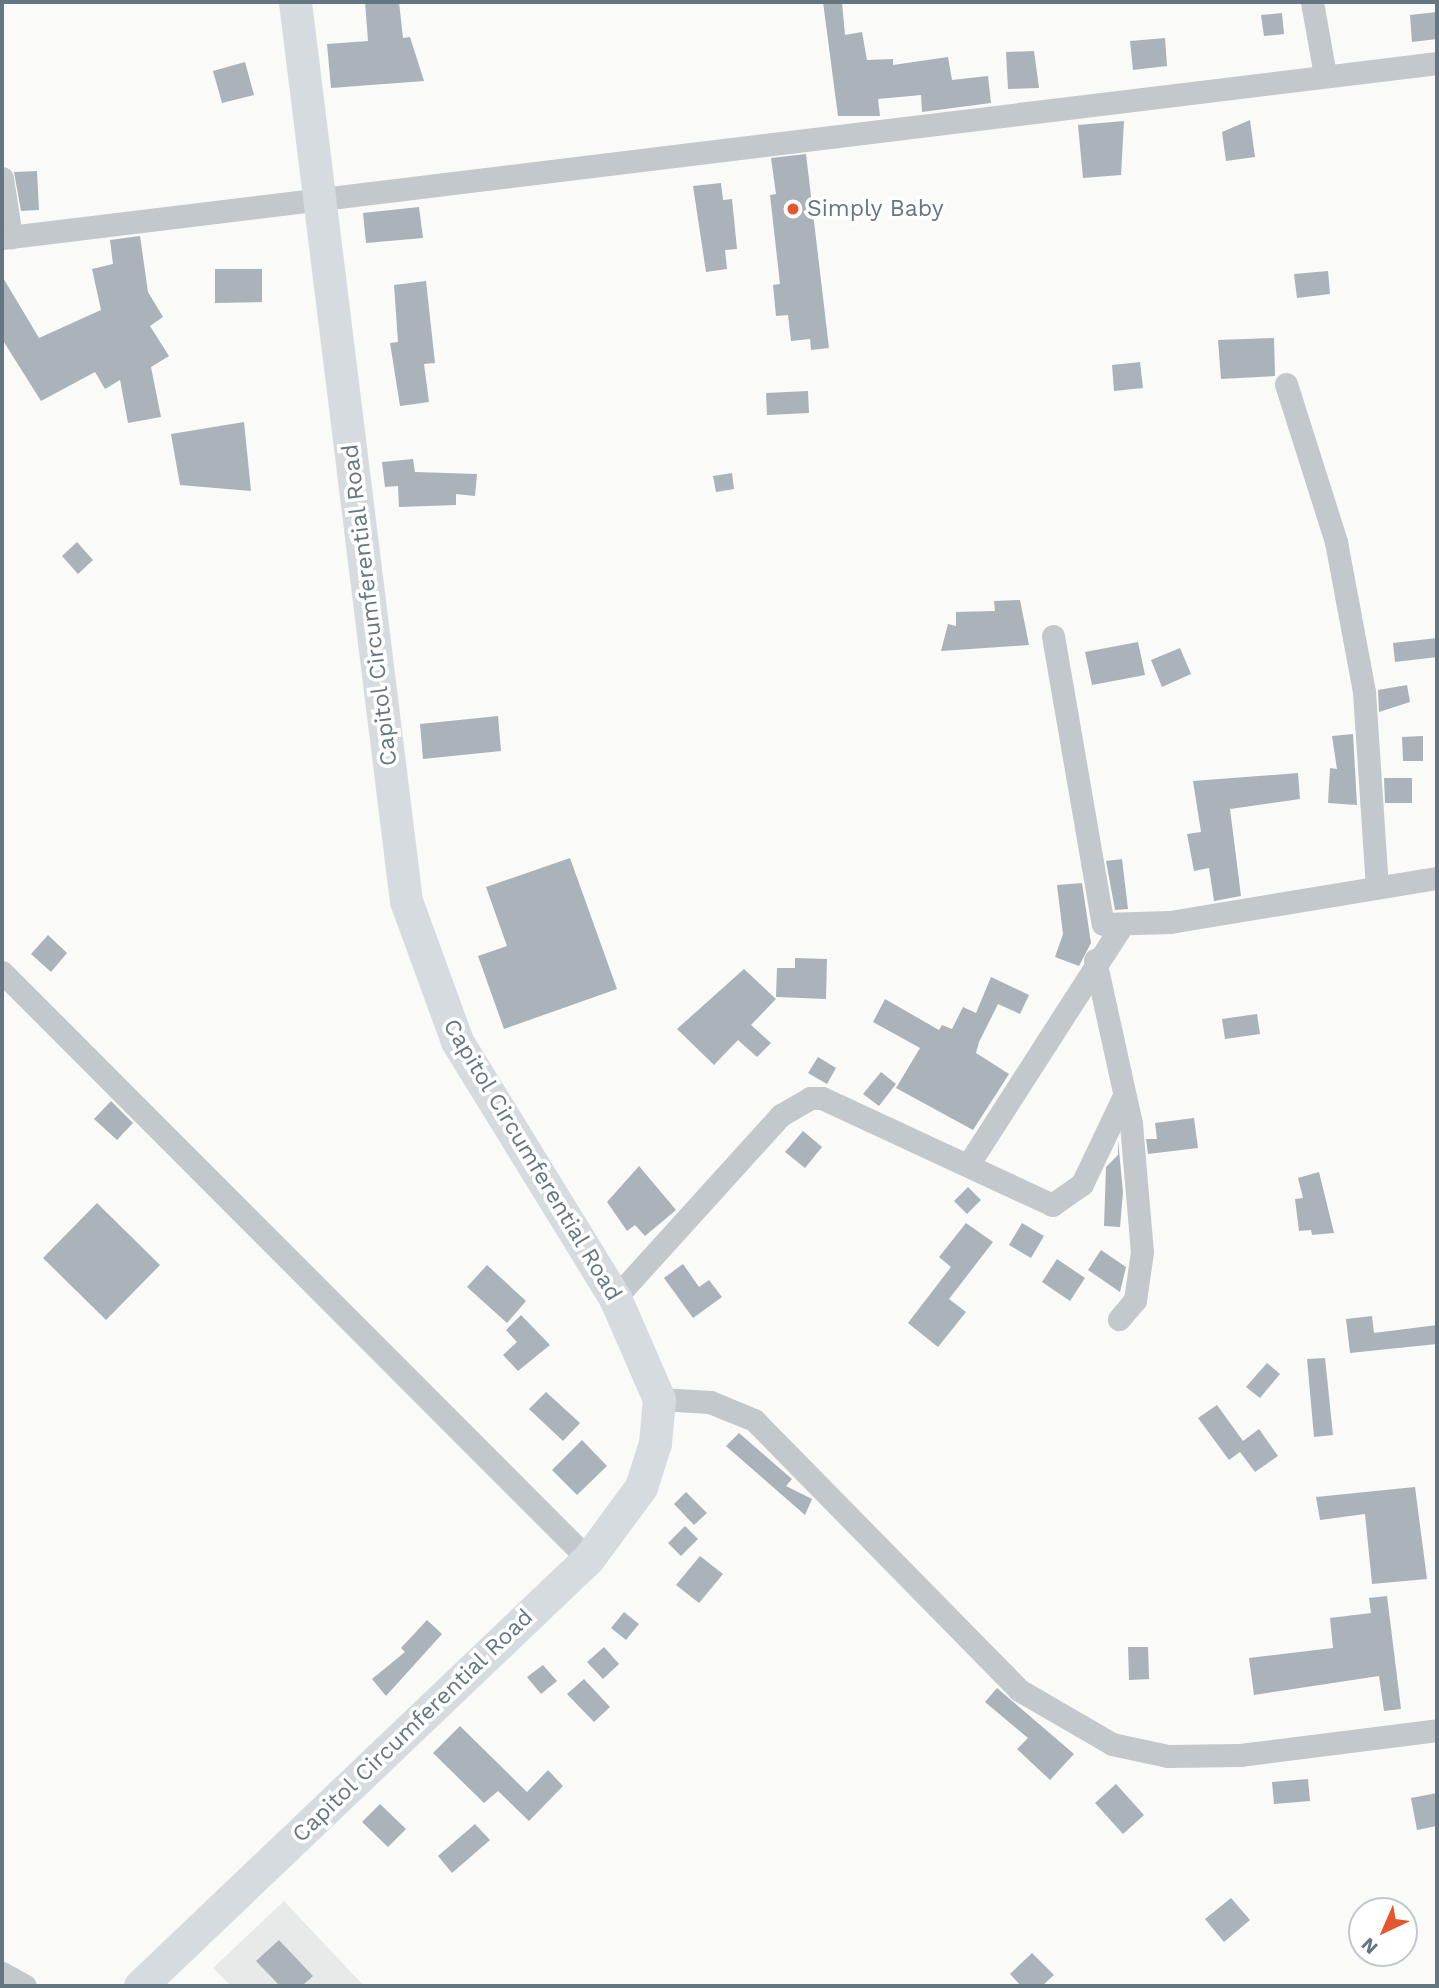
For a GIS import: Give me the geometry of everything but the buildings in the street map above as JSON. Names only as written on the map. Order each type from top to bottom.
[{"type":"main road","name":"Capitol Circumferential Road","points":[[140,1986],[587,1559],[641,1487],[659,1399],[615,1298],[457,1041],[406,901],[295,2]]},
{"type":"street","points":[[1312,2],[1325,75]]},
{"type":"street","points":[[2,178],[6,238],[1437,63]]},
{"type":"street","points":[[1286,384],[1336,542],[1364,692],[1377,886]]},
{"type":"street","points":[[1053,636],[1098,913],[1107,926],[1437,878]]},
{"type":"street","points":[[968,1165],[1095,960],[1122,925]]},
{"type":"street","points":[[1095,960],[1122,1100],[1131,1124],[1142,1252],[1135,1300],[1119,1319]]},
{"type":"street","points":[[2,972],[587,1559]]},
{"type":"street","points":[[615,1298],[781,1115],[810,1098],[968,1165],[1039,1204],[1068,1200],[1122,1100]]},
{"type":"street","points":[[659,1399],[710,1402],[754,1420],[1019,1690],[1112,1744],[1168,1755],[1240,1755],[1437,1730]]},
{"type":"street","points":[[2,1973],[25,1986]]},
{"type":"shaded area","points":[[284,1901],[364,1986],[231,1986],[213,1968]]},
{"type":"place","name":"Simply Baby","points":[[793,209]]}]
